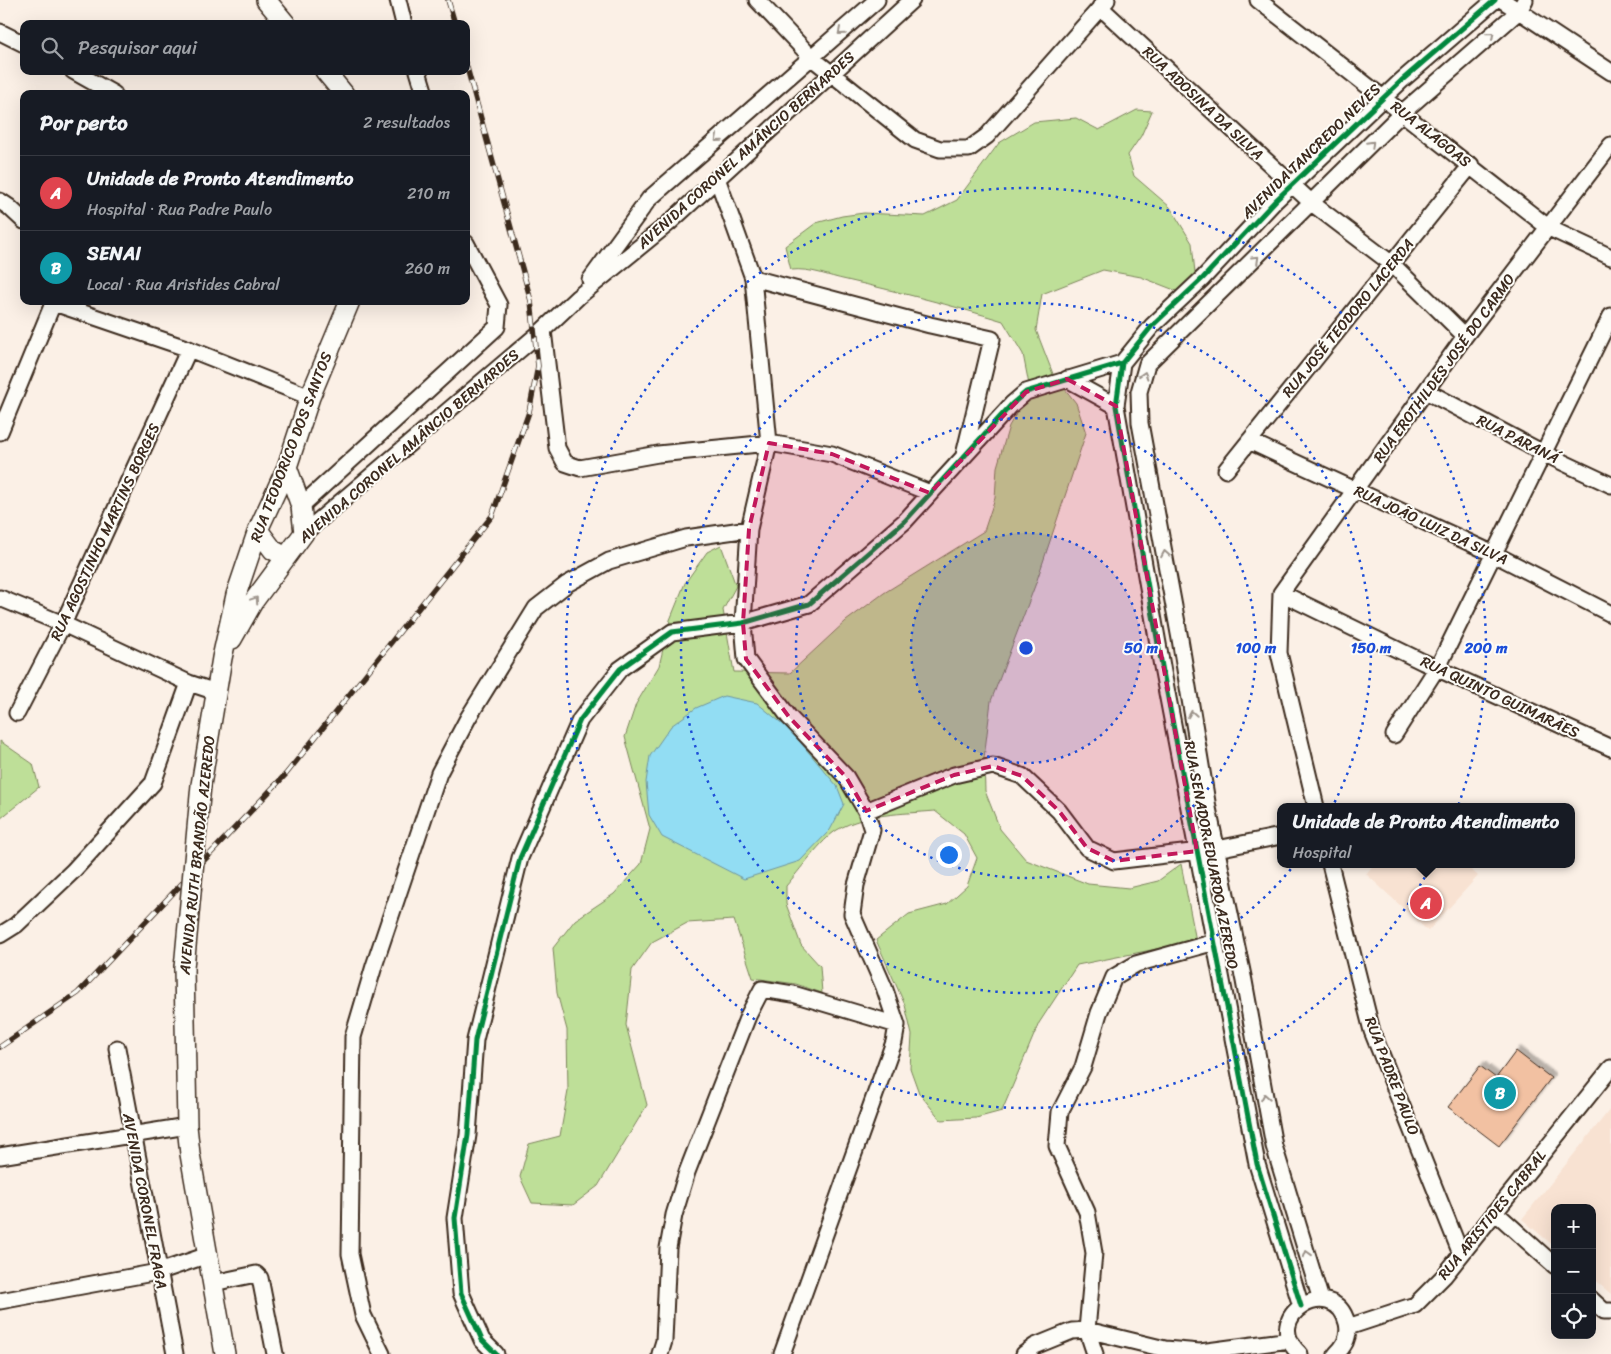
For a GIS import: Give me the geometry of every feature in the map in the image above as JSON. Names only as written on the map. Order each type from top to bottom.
[{"type":"main road","points":[[266,0],[283,20]]},
{"type":"main road","points":[[329,75],[341,90]]},
{"type":"main road","name":"RUA TEODORICO DOS SANTOS","points":[[236,595],[258,530],[287,467],[310,397],[348,305]]},
{"type":"main road","points":[[287,467],[301,506],[304,533]]},
{"type":"main road","points":[[258,530],[273,550],[286,557]]},
{"type":"main road","name":"AVENIDA CORONEL AMÂNCIO BERNARDES","points":[[222,658],[253,602],[304,533]]},
{"type":"main road","name":"AVENIDA RUTH BRANDÃO AZEREDO","points":[[225,1354],[187,1126],[184,968],[201,785],[222,658],[236,595]]},
{"type":"street","points":[[398,0],[403,20]]},
{"type":"street","points":[[756,0],[812,58],[915,140],[940,149],[969,149],[987,136],[1104,4]]},
{"type":"street","name":"AVENIDA CORONEL AMÂNCIO BERNARDES","points":[[578,297],[649,198],[878,0]]},
{"type":"street","name":"AVENIDA CORONEL AMÂNCIO BERNARDES","points":[[304,533],[543,330],[578,297],[669,223],[912,0]]},
{"type":"street","name":"RUA ALAGOAS","points":[[1258,0],[1549,228],[1611,257]]},
{"type":"street","name":"AVENIDA TANCREDO NEVES","points":[[1122,363],[1152,326],[1203,278],[1292,185],[1384,98],[1495,0]]},
{"type":"street","points":[[1502,0],[1522,5],[1611,72]]},
{"type":"street","name":"RUA ADOSINA DA SILVA","points":[[1104,4],[1312,204],[1392,264],[1465,336]]},
{"type":"street","points":[[1312,204],[1403,112],[1522,5]]},
{"type":"street","points":[[0,32],[20,42]]},
{"type":"street","points":[[80,75],[107,90]]},
{"type":"street","points":[[419,75],[423,90]]},
{"type":"street","name":"RUA EROTHILDES JOSÉ DO CARMO","points":[[1281,593],[1465,336],[1611,145]]},
{"type":"street","name":"RUA JOSÉ TEODORO LACERDA","points":[[1226,470],[1471,165]]},
{"type":"street","points":[[717,178],[753,278],[769,443],[749,529],[743,623],[746,659],[789,717],[846,777],[866,811],[872,830],[856,885],[852,914],[884,987],[897,1025],[894,1042],[782,1354]]},
{"type":"street","points":[[0,201],[20,218]]},
{"type":"street","name":"RUA SENADOR EDUARDO AZEREDO","points":[[1312,204],[1148,364],[1139,392],[1140,423],[1216,849],[1274,1146],[1321,1300]]},
{"type":"street","name":"AVENIDA CORONEL AMÂNCIO BERNARDES","points":[[301,506],[497,327],[499,305],[470,248]]},
{"type":"street","points":[[753,278],[930,326],[992,339],[964,457]]},
{"type":"street","points":[[0,432],[53,305]]},
{"type":"street","points":[[63,305],[189,349],[310,397]]},
{"type":"street","points":[[1394,734],[1437,668],[1545,454],[1611,316]]},
{"type":"street","points":[[543,330],[557,448],[565,463],[580,468],[658,454],[769,443],[832,454],[930,493]]},
{"type":"street","name":"RUA AGOSTINHO MARTINS BORGES","points":[[17,713],[63,624],[189,349]]},
{"type":"street","points":[[496,1354],[482,1340],[461,1293],[455,1218],[468,1135],[475,1040],[520,858],[580,720],[620,669],[672,632],[743,623],[809,604],[904,521],[1026,392],[1067,379],[1122,363],[1116,406],[1067,379]]},
{"type":"street","name":"RUA PARANÁ","points":[[1426,391],[1545,454],[1611,485]]},
{"type":"street","name":"RUA SENADOR EDUARDO AZEREDO","points":[[1116,406],[1197,851],[1257,1164],[1300,1306]]},
{"type":"street","name":"RUA JOÃO LUIZ DA SILVA","points":[[1249,441],[1494,554],[1611,614]]},
{"type":"street","points":[[382,1354],[363,1315],[350,1254],[353,1037],[377,957],[439,773],[468,718],[536,608],[567,584],[609,561],[686,538],[749,529]]},
{"type":"street","points":[[1281,593],[1279,653],[1315,803]]},
{"type":"street","name":"RUA QUINTO GUIMARÃES","points":[[1281,593],[1437,668],[1611,748]]},
{"type":"street","points":[[0,598],[63,624],[189,683],[216,692]]},
{"type":"street","points":[[0,935],[16,925],[73,871],[153,783],[189,683]]},
{"type":"street","points":[[866,811],[954,775],[993,766],[1022,776],[1059,811],[1087,848],[1114,861],[1216,849],[1277,837]]},
{"type":"street","name":"RUA PADRE PAULO","points":[[1331,868],[1372,1031],[1461,1254]]},
{"type":"street","points":[[1095,1354],[1087,1330],[1094,1253],[1087,1212],[1057,1146],[1060,1112],[1083,1067],[1099,1014],[1114,977],[1136,964],[1215,942]]},
{"type":"street","points":[[660,1354],[664,1341],[668,1248],[674,1215],[687,1172],[744,1026],[762,989],[793,994],[897,1025]]},
{"type":"street","name":"AVENIDA CORONEL FRAGA","points":[[117,1048],[174,1354]]},
{"type":"street","name":"RUA ARISTIDES CABRAL","points":[[1348,1327],[1415,1305],[1461,1254],[1611,1068]]},
{"type":"street","points":[[1241,1077],[1261,1072]]},
{"type":"street","points":[[0,1156],[132,1133],[187,1126]]},
{"type":"street","points":[[1495,1212],[1551,1262]]},
{"type":"street","points":[[0,1301],[158,1272],[208,1255]]},
{"type":"street","points":[[213,1283],[256,1274],[260,1278],[275,1354]]},
{"type":"street","points":[[1300,1354],[1290,1340],[1289,1321],[1300,1306],[1314,1300],[1321,1300],[1340,1309],[1346,1317],[1348,1327],[1346,1342],[1340,1352]]},
{"type":"street","points":[[1596,1304],[1604,1311],[1611,1311]]},
{"type":"street","points":[[1024,1354],[1035,1346],[1072,1331],[1087,1330],[1166,1350],[1200,1352],[1290,1340]]},
{"type":"highlighted area","points":[[1067,379],[1116,406],[1197,851],[1114,861],[1087,848],[1059,811],[1022,776],[993,766],[954,775],[866,811],[846,777],[789,717],[746,659],[743,623],[749,529],[769,443],[832,454],[930,493],[1026,392]]},
{"type":"shaded area","points":[[1371,868],[1469,868],[1478,876],[1428,931],[1366,874]]},
{"type":"shaded area","points":[[1611,1108],[1611,1294],[1596,1281],[1596,1204],[1551,1204],[1551,1244],[1522,1219]]},
{"type":"green space","points":[[1137,110],[1152,111],[1141,136],[1128,155],[1134,176],[1170,207],[1192,243],[1195,273],[1177,291],[1141,277],[1103,270],[1042,294],[1036,330],[1053,374],[1076,403],[1086,433],[1036,583],[991,701],[984,758],[985,791],[1000,829],[1026,860],[1088,884],[1129,888],[1158,881],[1181,864],[1196,941],[1077,965],[1039,1023],[1002,1111],[976,1118],[941,1120],[919,1093],[910,1068],[912,1035],[905,1005],[876,940],[909,914],[947,904],[967,886],[977,858],[964,834],[935,811],[885,815],[848,824],[825,840],[786,886],[786,904],[801,945],[820,966],[822,993],[796,984],[753,978],[734,920],[687,923],[652,942],[632,970],[626,1025],[647,1105],[598,1186],[573,1205],[532,1203],[520,1177],[529,1144],[560,1136],[568,1091],[567,1030],[557,993],[553,948],[575,920],[614,894],[641,864],[650,829],[625,737],[636,704],[659,666],[670,620],[685,583],[707,552],[721,545],[736,586],[723,610],[734,672],[790,673],[846,621],[884,593],[984,531],[995,498],[997,467],[1009,426],[1030,390],[1023,354],[1003,321],[840,278],[805,270],[791,270],[785,246],[816,223],[842,216],[864,213],[925,216],[957,200],[999,143],[1034,122],[1076,118],[1099,130]]},
{"type":"green space","points":[[0,741],[33,764],[39,787],[0,819]]},
{"type":"water","points":[[724,696],[757,703],[790,730],[837,786],[844,804],[830,830],[800,861],[744,879],[662,837],[649,815],[646,782],[650,756],[671,726],[696,708]]},
{"type":"building","points":[[1516,1051],[1551,1078],[1499,1146],[1448,1107],[1480,1066],[1496,1078]]},
{"type":"railway","points":[[448,0],[454,20]]},
{"type":"railway","points":[[0,1047],[78,993],[286,774],[492,516],[529,412],[538,366],[531,301],[469,75]]},
{"type":"cycle path","points":[[1301,1306],[1257,1164],[1163,672],[1116,406],[1122,363],[1152,326],[1203,278],[1276,200],[1401,81],[1495,0]]},
{"type":"cycle path","points":[[496,1354],[482,1340],[461,1293],[455,1218],[468,1135],[475,1040],[520,858],[580,720],[620,669],[672,632],[743,623],[809,604],[905,521],[1012,404],[1026,392],[1122,363]]},
{"type":"place","name":"Unidade de Pronto Atendimento","points":[[1426,903]]},
{"type":"place","name":"SENAI","points":[[1500,1093]]}]
